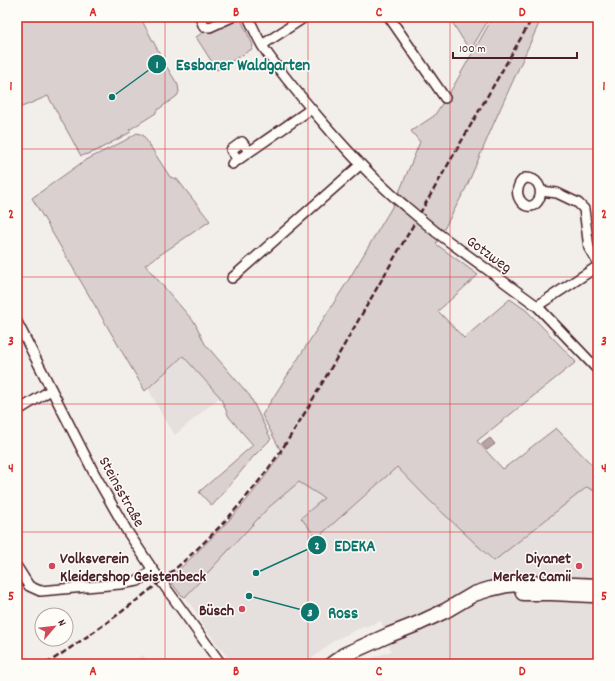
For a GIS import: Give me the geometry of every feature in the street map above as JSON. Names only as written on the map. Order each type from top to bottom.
[{"type":"main road","points":[[332,664],[344,655],[445,611],[474,594],[490,589],[507,585],[537,583],[598,586]]},
{"type":"main road","points":[[445,611],[508,594],[530,592],[598,595]]},
{"type":"street","points":[[200,17],[204,27],[210,27],[232,17]]},
{"type":"street","name":"Gotzweg","points":[[248,17],[262,45],[278,69],[360,165],[391,195],[436,232],[537,306],[598,370]]},
{"type":"street","points":[[262,45],[305,17]]},
{"type":"street","points":[[389,17],[445,98]]},
{"type":"street","points":[[235,162],[311,109]]},
{"type":"street","points":[[232,278],[360,165]]},
{"type":"street","points":[[537,306],[598,264],[588,248],[584,209],[578,203],[557,193],[541,191]]},
{"type":"street","name":"Steinsstraße","points":[[17,322],[104,492],[127,531],[153,570],[221,664]]},
{"type":"street","points":[[17,411],[51,390]]},
{"type":"street","points":[[17,567],[29,586],[40,592],[138,581],[153,570]]},
{"type":"shaded area","points":[[17,17],[140,17],[178,85],[179,92],[177,96],[156,111],[156,113],[129,130],[131,132],[94,152],[81,156],[48,96],[17,109]]},
{"type":"shaded area","points":[[449,17],[490,17],[470,51]]},
{"type":"shaded area","points":[[493,17],[542,17],[466,188],[436,244],[478,275],[438,311],[464,338],[510,299],[527,311],[576,362],[477,441],[503,469],[556,428],[598,471],[598,493],[587,487],[494,561],[428,499],[397,467],[317,538],[301,518],[324,498],[299,482],[268,508],[185,597],[180,594],[169,579],[238,510],[282,453],[262,415],[349,279],[395,202],[420,142],[411,131],[434,116],[453,87]]},
{"type":"shaded area","points":[[237,18],[241,20],[253,45],[252,49],[217,70],[196,37],[205,31]]},
{"type":"shaded area","points":[[137,133],[143,135],[170,177],[177,179],[210,221],[145,265],[195,323],[205,344],[250,396],[271,439],[253,457],[212,506],[199,492],[253,445],[229,417],[220,397],[183,356],[145,391],[32,198],[84,161]]},
{"type":"shaded area","points":[[183,356],[220,397],[175,435],[163,417],[148,388]]},
{"type":"shaded area","points":[[490,438],[495,444],[487,450],[482,444]]},
{"type":"shaded area","points":[[397,466],[428,499],[494,561],[587,487],[598,493],[598,664],[361,664],[369,659],[391,651],[381,621],[356,630],[335,640],[307,664],[233,664],[200,622],[202,620],[185,597],[268,508],[299,482],[324,498],[317,538]]},
{"type":"shaded area","points":[[142,655],[147,660],[143,664],[138,664],[135,661]]},
{"type":"railway","points":[[46,664],[105,624],[162,580],[215,531],[262,477],[287,442],[310,405],[533,17]]},
{"type":"place","name":"Essbarer Waldgarten","points":[[112,97]]},
{"type":"place","name":"Volksverein Kleidershop Geistenbeck","points":[[52,566]]},
{"type":"place","name":"Diyanet Merkez Camii","points":[[579,566]]},
{"type":"place","name":"EDEKA","points":[[256,573]]},
{"type":"place","name":"Ross","points":[[249,596]]},
{"type":"place","name":"Büsch","points":[[242,609]]}]
